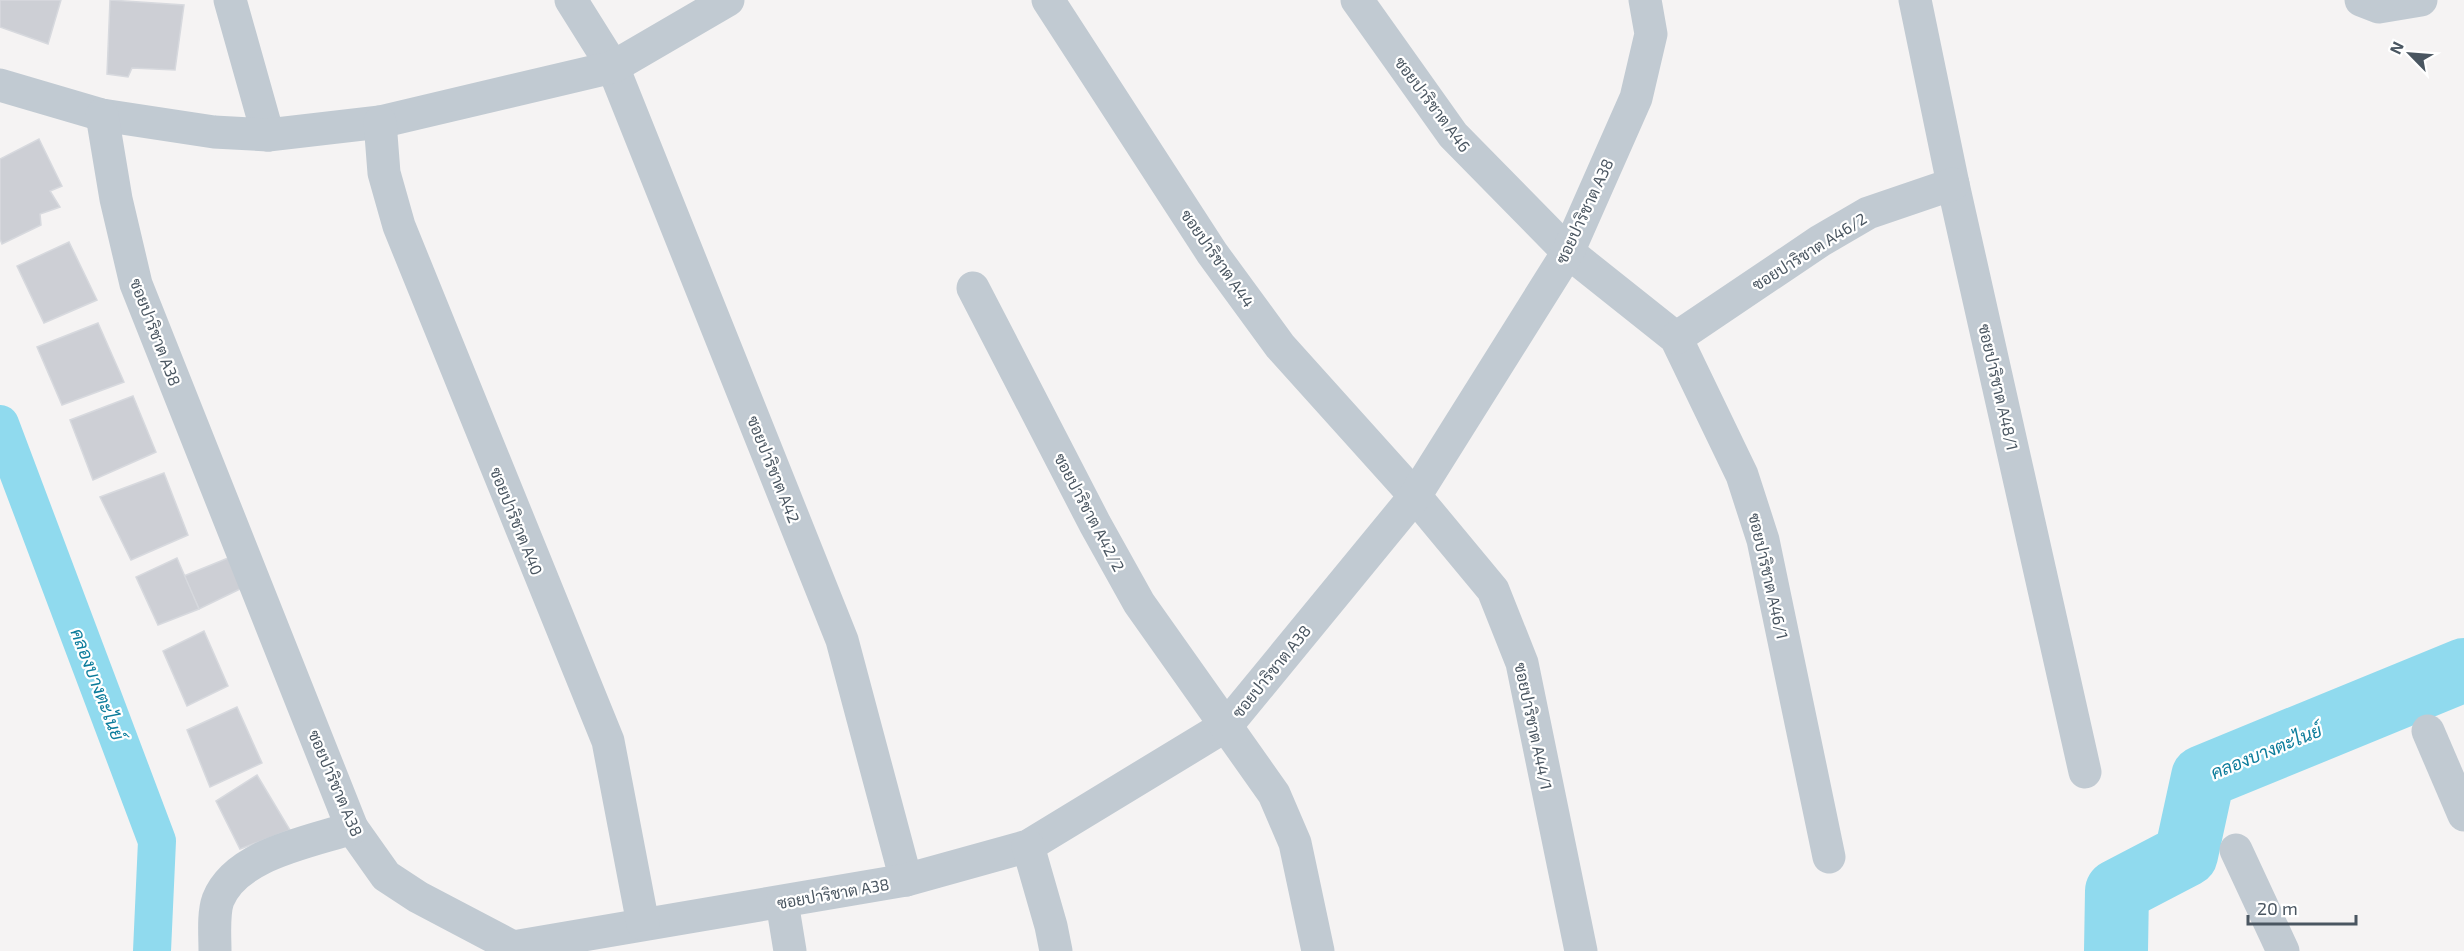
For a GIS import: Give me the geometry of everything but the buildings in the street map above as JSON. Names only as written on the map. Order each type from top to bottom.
[{"type":"street","points":[[230,0],[268,135]]},
{"type":"street","name":"ซอยปาริชาต A42","points":[[572,0],[613,67],[842,640],[906,880]]},
{"type":"street","points":[[0,85],[102,115],[214,132],[268,135],[380,122],[613,67],[728,0]]},
{"type":"street","name":"ซอยปาริชาต A44","points":[[1048,0],[1212,253],[1280,346],[1415,496]]},
{"type":"street","name":"ซอยปาริชาต A46","points":[[1357,0],[1453,135],[1568,252]]},
{"type":"street","name":"ซอยปาริชาต A38","points":[[102,115],[116,199],[136,284],[352,828],[386,876],[418,897],[513,949],[644,924],[906,880],[1028,846],[1227,725],[1415,496],[1568,252],[1636,98],[1651,34],[1645,0]]},
{"type":"street","name":"ซอยปาริชาต A48/1","points":[[1915,0],[1953,184],[2085,772]]},
{"type":"street","points":[[2361,0],[2379,7],[2421,0]]},
{"type":"street","name":"ซอยปาริชาต A40","points":[[380,122],[384,172],[399,226],[608,741],[644,924]]},
{"type":"street","name":"ซอยปาริชาต A46/2","points":[[1676,338],[1820,241],[1868,213],[1953,184]]},
{"type":"street","name":"ซอยปาริชาต A46/1","points":[[1568,252],[1676,338],[1742,475],[1763,540],[1829,857]]},
{"type":"street","name":"ซอยปาริชาต A42/2","points":[[973,288],[1090,514],[1139,603],[1274,794],[1295,843],[1318,951]]},
{"type":"street","name":"ซอยปาริชาต A44/1","points":[[1415,496],[1493,590],[1522,663],[1581,951]]},
{"type":"street","points":[[2428,731],[2464,815]]},
{"type":"street","points":[[214,951],[218,901],[231,879],[258,860],[352,828]]},
{"type":"street","points":[[1028,846],[1056,951]]},
{"type":"street","points":[[2236,850],[2283,951]]},
{"type":"street","points":[[782,902],[790,951]]},
{"type":"waterway","name":"คลองบางตะไนย์","points":[[0,424],[157,841],[152,951]]},
{"type":"waterway","name":"คลองบางตะไนย์","points":[[2116,951],[2117,891],[2186,855],[2203,777],[2464,670]]}]
